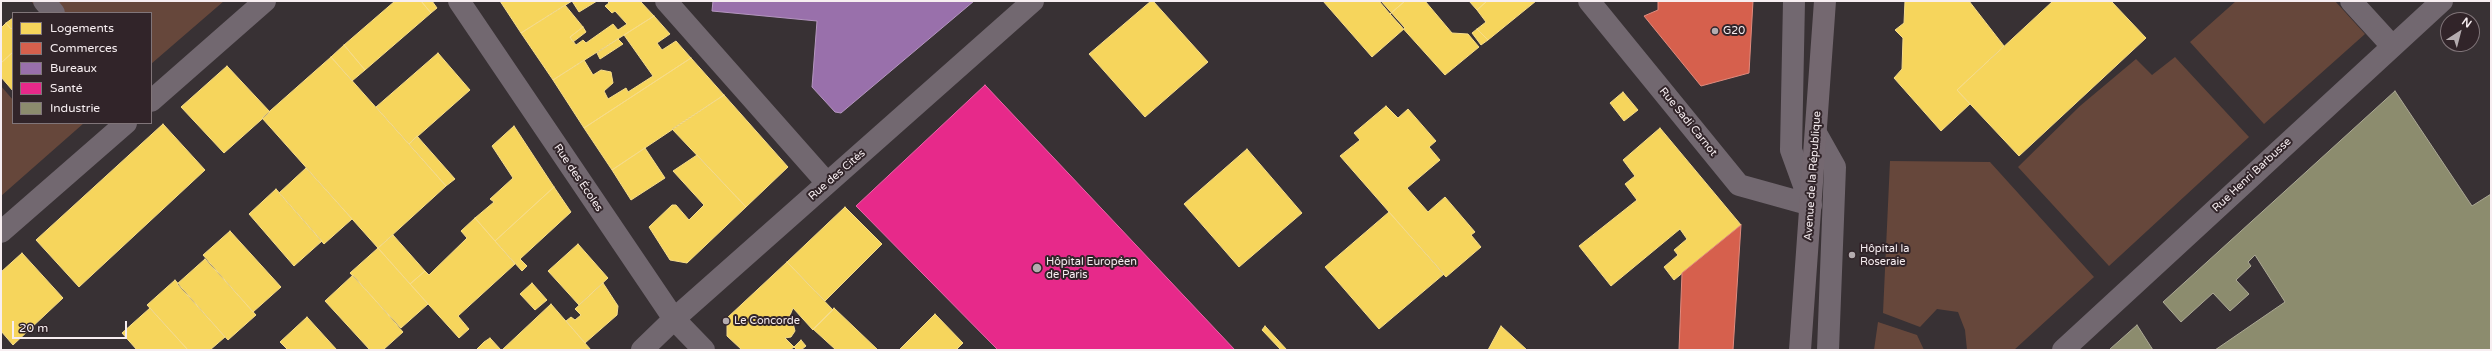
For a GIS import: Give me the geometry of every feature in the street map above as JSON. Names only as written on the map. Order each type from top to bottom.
[{"type":"main road","name":"Avenue de la République","points":[[1800,350],[1817,135],[1825,1]]},
{"type":"street","points":[[44,1],[53,12]]},
{"type":"street","points":[[152,100],[266,1]]},
{"type":"street","name":"Rue des Écoles","points":[[459,1],[674,319],[704,350]]},
{"type":"street","points":[[666,1],[827,183]]},
{"type":"street","name":"Rue des Cités","points":[[642,350],[674,319],[1033,1]]},
{"type":"street","name":"Rue Sadi Carnot","points":[[1589,1],[1739,185],[1811,205]]},
{"type":"street","points":[[1794,1],[1791,150],[1811,205]]},
{"type":"street","points":[[2351,1],[2392,46]]},
{"type":"street","name":"Rue Henri Barbusse","points":[[2063,350],[2442,1]]},
{"type":"street","points":[[1,232],[125,124]]},
{"type":"street","points":[[1817,135],[1835,167],[1828,350]]},
{"type":"shaded area","points":[[31,1],[224,1],[152,63],[152,12],[40,12]]},
{"type":"shaded area","points":[[2236,1],[2335,1],[2365,34],[2264,124],[2190,42]]},
{"type":"shaded area","points":[[2175,57],[2249,137],[2109,266],[2018,167],[2080,106],[2136,59],[2152,75]]},
{"type":"shaded area","points":[[1,86],[12,99],[12,124],[83,124],[1,196]]},
{"type":"shaded area","points":[[1890,161],[1990,162],[2094,277],[2014,350],[1967,350],[1965,330],[1958,312],[1937,309],[1920,327],[1883,313]]},
{"type":"shaded area","points":[[1878,322],[1917,335],[1924,350],[1874,350]]},
{"type":"building: Logements","points":[[395,1],[421,1],[431,13],[365,70],[344,45]]},
{"type":"building: Logements","points":[[421,1],[432,1],[437,8],[431,13]]},
{"type":"building: Logements","points":[[500,1],[572,1],[521,33]]},
{"type":"building: Logements","points":[[572,1],[597,1],[579,12]]},
{"type":"building: Logements","points":[[607,1],[640,1],[654,16],[553,80],[521,33],[565,5],[583,27],[570,37],[576,45],[583,40],[586,43],[613,24],[618,30],[627,24],[615,11],[612,13],[605,6],[609,3]]},
{"type":"building: Logements","points":[[1151,1],[1153,1],[1208,62],[1145,117],[1089,54]]},
{"type":"building: Logements","points":[[1323,1],[1381,1],[1405,28],[1372,57]]},
{"type":"building: Logements","points":[[1379,1],[1405,1],[1390,14]]},
{"type":"building: Logements","points":[[1405,1],[1425,1],[1452,33],[1468,34],[1479,47],[1445,75],[1390,14]]},
{"type":"building: Logements","points":[[1469,1],[1487,1],[1477,10]]},
{"type":"building: Logements","points":[[1487,1],[1536,1],[1488,40],[1477,29],[1486,22],[1477,10]]},
{"type":"building: Logements","points":[[1905,1],[1969,1],[2004,46],[1957,90],[1970,104],[1941,131],[1894,78],[1902,69],[1903,38],[1895,30],[1904,23]]},
{"type":"building: Logements","points":[[2053,1],[2111,1],[2146,38],[2019,156],[1957,90]]},
{"type":"building: Logements","points":[[654,16],[670,34],[657,43],[662,50],[676,41],[691,58],[584,128],[553,80],[584,60],[593,75],[601,70],[611,72],[613,83],[604,91],[608,99],[626,88],[628,92],[653,76],[624,35]]},
{"type":"building: Logements","points":[[12,19],[11,29],[6,23]]},
{"type":"building: Logements","points":[[6,23],[11,29],[12,28],[12,53],[1,63],[1,28]]},
{"type":"building: Logements","points":[[583,27],[586,32],[573,42],[570,37]]},
{"type":"building: Logements","points":[[1477,29],[1488,40],[1481,45],[1472,33]]},
{"type":"building: Logements","points":[[618,39],[623,44],[600,59],[597,53]]},
{"type":"building: Logements","points":[[344,45],[365,70],[352,81],[331,57]]},
{"type":"building: Logements","points":[[12,53],[12,90],[1,77],[1,63]]},
{"type":"building: Logements","points":[[438,53],[470,90],[409,144],[376,107]]},
{"type":"building: Logements","points":[[331,57],[446,186],[378,248],[262,118]]},
{"type":"building: Logements","points":[[691,58],[724,95],[612,170],[584,128]]},
{"type":"building: Logements","points":[[227,66],[270,112],[224,153],[181,107]]},
{"type":"building: Logements","points":[[1623,92],[1638,110],[1624,121],[1610,103]]},
{"type":"building: Logements","points":[[724,95],[788,167],[746,207],[672,129]]},
{"type":"building: Logements","points":[[1386,106],[1398,118],[1408,109],[1436,141],[1429,147],[1440,160],[1407,188],[1428,212],[1445,197],[1475,232],[1471,235],[1481,247],[1446,277],[1340,156],[1360,140],[1354,133]]},
{"type":"building: Logements","points":[[163,124],[205,170],[79,287],[36,240]]},
{"type":"building: Logements","points":[[514,126],[554,187],[495,241],[475,218],[494,202],[490,199],[513,178],[492,146]]},
{"type":"building: Logements","points":[[1660,128],[1741,225],[1674,280],[1664,267],[1678,255],[1674,250],[1687,239],[1680,229],[1611,286],[1579,246],[1637,200],[1625,184],[1635,176],[1623,160]]},
{"type":"building: Logements","points":[[417,136],[455,179],[446,186],[409,144]]},
{"type":"building: Logements","points":[[645,148],[665,178],[631,200],[612,170]]},
{"type":"building: Logements","points":[[1247,149],[1302,213],[1239,267],[1184,204]]},
{"type":"building: Logements","points":[[697,155],[746,207],[687,263],[670,260],[649,227],[672,205],[676,205],[689,220],[704,205],[673,171]]},
{"type":"building: Logements","points":[[306,168],[352,219],[324,244],[279,193]]},
{"type":"building: Logements","points":[[554,187],[571,212],[520,259],[527,266],[522,271],[495,241]]},
{"type":"building: Logements","points":[[276,189],[322,241],[294,266],[249,214]]},
{"type":"building: Logements","points":[[845,207],[882,244],[825,301],[787,262]]},
{"type":"building: Logements","points":[[1389,212],[1444,274],[1379,329],[1325,267]]},
{"type":"building: Logements","points":[[475,218],[515,264],[458,316],[469,329],[459,338],[410,284],[425,271],[429,275],[467,238],[461,231]]},
{"type":"building: Logements","points":[[230,231],[281,287],[253,312],[203,255]]},
{"type":"building: Logements","points":[[393,235],[425,271],[410,284],[378,248]]},
{"type":"building: Logements","points":[[578,244],[608,278],[579,305],[548,271]]},
{"type":"building: Logements","points":[[378,248],[428,304],[401,328],[350,273]]},
{"type":"building: Logements","points":[[22,253],[63,298],[13,345],[1,331],[1,272]]},
{"type":"building: Logements","points":[[205,259],[256,315],[228,340],[177,284]]},
{"type":"building: Logements","points":[[787,262],[833,310],[813,330],[793,308],[788,320],[793,323],[795,331],[791,337],[785,338],[794,347],[790,350],[742,350],[727,336],[727,318]]},
{"type":"building: Logements","points":[[353,275],[403,332],[383,350],[370,350],[325,301]]},
{"type":"building: Logements","points":[[175,280],[225,337],[210,350],[188,350],[147,305]]},
{"type":"building: Logements","points":[[532,283],[547,300],[535,310],[520,294]]},
{"type":"building: Logements","points":[[603,283],[618,306],[617,315],[585,343],[566,321],[571,317],[575,320],[581,315],[575,309]]},
{"type":"building: Logements","points":[[551,304],[591,350],[502,350]]},
{"type":"building: Logements","points":[[150,308],[188,350],[137,350],[122,333]]},
{"type":"building: Logements","points":[[834,308],[878,350],[836,350],[813,329]]},
{"type":"building: Logements","points":[[935,314],[963,343],[956,350],[899,350]]},
{"type":"building: Logements","points":[[307,317],[337,350],[288,350],[280,342]]},
{"type":"building: Logements","points":[[1265,326],[1287,350],[1281,350],[1262,330]]},
{"type":"building: Logements","points":[[1501,326],[1527,350],[1488,350]]},
{"type":"building: Logements","points":[[490,338],[501,350],[476,350],[484,342]]},
{"type":"building: Logements","points":[[801,340],[806,346],[801,350],[797,350],[794,347]]},
{"type":"building: Commerces","points":[[1658,1],[1753,1],[1749,73],[1701,86],[1644,16],[1658,10]]},
{"type":"building: Commerces","points":[[1741,225],[1733,350],[1679,350],[1682,273]]},
{"type":"building: Bureaux","points":[[713,1],[974,1],[841,113],[835,112],[812,87],[817,21],[712,11]]},
{"type":"building: Santé","name":"Hôpital Européen de Paris","points":[[985,85],[1235,350],[998,350],[856,206]]},
{"type":"building: Industrie","points":[[2395,91],[2472,206],[2491,194],[2491,350],[2215,350],[2285,302],[2255,255],[2248,262],[2251,266],[2236,280],[2249,294],[2230,311],[2213,293],[2181,322],[2163,302]]},
{"type":"building: Industrie","points":[[2137,325],[2153,350],[2110,350],[2110,349]]},
{"type":"place","name":"G20","points":[[1715,31]]},
{"type":"place","name":"Hôpital la Roseraie","points":[[1852,255]]},
{"type":"place","name":"Hôpital Européen de Paris","points":[[1037,268]]},
{"type":"place","name":"Le Concorde","points":[[726,321]]}]
